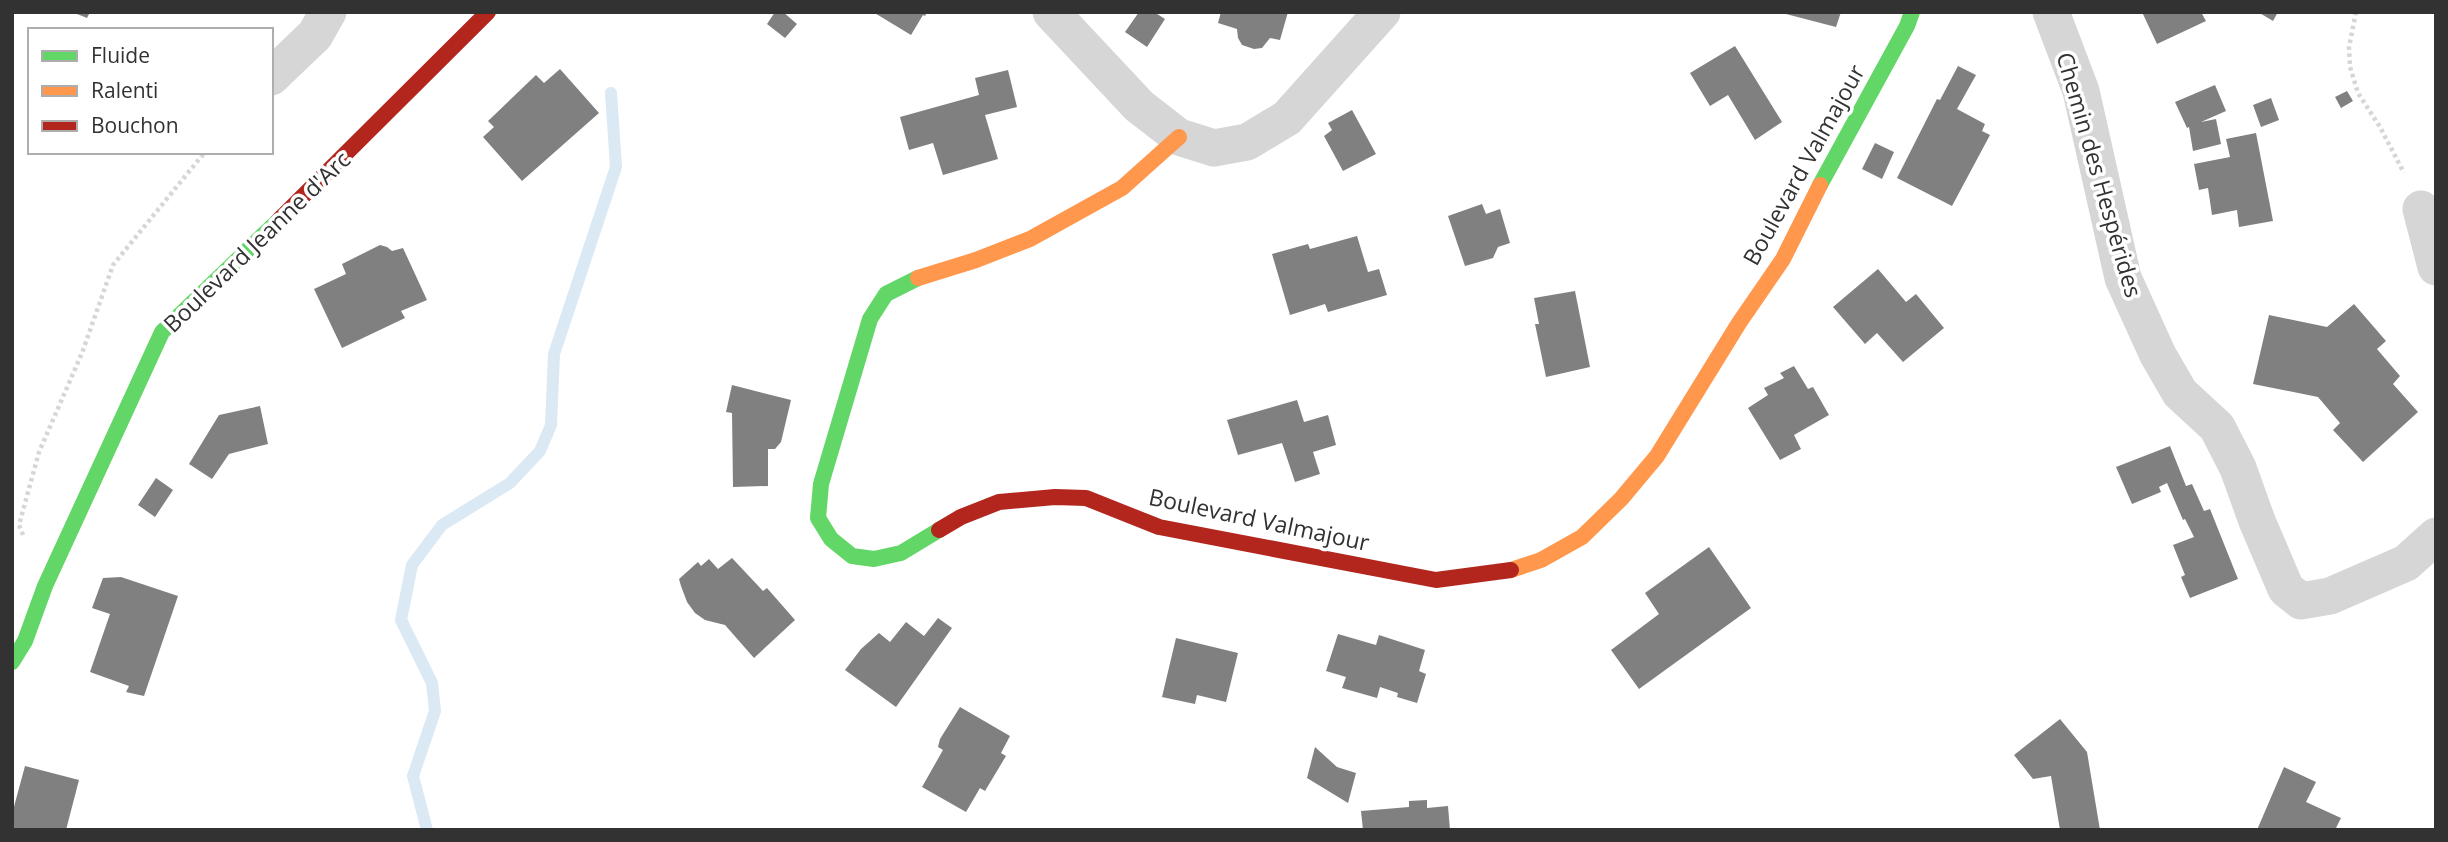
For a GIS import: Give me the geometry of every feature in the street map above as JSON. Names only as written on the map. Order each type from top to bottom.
[{"type":"street","points":[[273,75],[314,36],[328,12]]},
{"type":"street","name":"Boulevard Jeanne d'Arc","points":[[12,662],[25,641],[45,586],[162,332],[332,170],[488,12]]},
{"type":"street","points":[[1051,12],[1139,106],[1179,137],[1214,148],[1247,142],[1287,118],[1382,12]]},
{"type":"street","name":"Boulevard Valmajour","points":[[1179,137],[1122,188],[1030,239],[976,260],[924,275],[886,294],[870,319],[821,484],[818,518],[831,539],[852,556],[874,559],[901,553],[961,517],[999,502],[1055,497],[1086,498],[1160,527],[1436,580],[1503,573],[1541,560],[1582,537],[1621,499],[1657,456],[1739,323],[1783,259],[1912,12]]},
{"type":"street","name":"Chemin des Hespérides","points":[[2051,12],[2081,91],[2123,278],[2158,355],[2180,393],[2217,427],[2238,468],[2286,589],[2301,601],[2330,596],[2406,563],[2436,536]]},
{"type":"street","points":[[2421,209],[2436,267]]},
{"type":"path","points":[[2356,12],[2349,47],[2350,68],[2358,93],[2381,127],[2421,209]]},
{"type":"path","points":[[45,586],[19,525],[39,452],[82,353],[113,265],[203,154]]},
{"type":"building","points":[[72,12],[90,12],[87,18]]},
{"type":"building","points":[[775,12],[783,12],[797,24],[785,38],[767,24]]},
{"type":"building","points":[[873,12],[927,12],[911,35]]},
{"type":"building","points":[[1139,12],[1154,12],[1165,19],[1147,47],[1125,32]]},
{"type":"building","points":[[1221,12],[1288,12],[1280,40],[1270,38],[1262,48],[1254,49],[1242,45],[1237,29],[1218,23]]},
{"type":"building","points":[[1782,12],[1841,12],[1836,27],[1782,13]]},
{"type":"building","points":[[2142,12],[2201,12],[2206,21],[2157,44]]},
{"type":"building","points":[[2258,12],[2278,12],[2273,21]]},
{"type":"building","points":[[1735,46],[1782,122],[1755,140],[1728,95],[1710,106],[1690,73]]},
{"type":"building","points":[[1958,66],[1976,75],[1957,109],[1985,124],[1982,131],[1990,135],[1952,206],[1897,178],[1937,99],[1940,100]]},
{"type":"building","points":[[560,69],[599,113],[522,181],[483,137],[494,127],[488,121],[536,75],[544,83]]},
{"type":"building","points":[[1008,70],[1017,107],[985,115],[998,159],[943,175],[933,143],[909,150],[900,117],[979,95],[975,78]]},
{"type":"building","points":[[2215,85],[2226,111],[2201,122],[2216,119],[2221,144],[2193,151],[2189,127],[2187,128],[2175,102]]},
{"type":"building","points":[[2347,91],[2353,101],[2341,108],[2335,97]]},
{"type":"building","points":[[2271,98],[2279,120],[2261,127],[2253,105]]},
{"type":"building","points":[[1352,110],[1376,154],[1343,171],[1324,136],[1332,130],[1328,123]]},
{"type":"building","points":[[2256,133],[2273,221],[2239,227],[2237,210],[2212,215],[2208,188],[2199,190],[2194,164],[2230,157],[2226,139]]},
{"type":"building","points":[[1875,143],[1894,152],[1882,179],[1862,169]]},
{"type":"building","points":[[1482,204],[1486,214],[1500,209],[1510,243],[1498,247],[1493,258],[1465,266],[1448,216]]},
{"type":"building","points":[[1357,236],[1368,272],[1379,269],[1387,295],[1328,312],[1325,304],[1290,315],[1272,254],[1308,244],[1310,249]]},
{"type":"building","points":[[380,245],[392,251],[403,248],[427,300],[401,311],[405,318],[342,348],[314,289],[346,274],[342,264]]},
{"type":"building","points":[[1878,269],[1906,302],[1916,294],[1944,328],[1903,362],[1877,333],[1865,344],[1833,307]]},
{"type":"building","points":[[1575,291],[1590,367],[1546,377],[1535,324],[1539,324],[1534,298]]},
{"type":"building","points":[[2354,304],[2386,341],[2377,349],[2400,376],[2393,384],[2418,412],[2363,462],[2333,430],[2340,423],[2318,397],[2253,384],[2269,315],[2327,327]]},
{"type":"building","points":[[1794,366],[1808,389],[1813,387],[1829,415],[1794,435],[1801,449],[1780,460],[1748,408],[1768,395],[1764,388],[1784,378],[1780,373]]},
{"type":"building","points":[[732,385],[791,400],[781,442],[775,449],[768,449],[768,486],[733,487],[732,413],[726,412]]},
{"type":"building","points":[[1297,400],[1304,422],[1328,415],[1336,445],[1313,452],[1320,474],[1295,482],[1282,443],[1238,455],[1227,420]]},
{"type":"building","points":[[260,406],[268,444],[229,454],[212,479],[189,464],[219,415]]},
{"type":"building","points":[[2170,446],[2186,486],[2192,484],[2204,511],[2210,509],[2238,579],[2190,598],[2181,577],[2185,575],[2173,545],[2194,537],[2185,519],[2183,520],[2167,483],[2159,487],[2161,492],[2132,504],[2116,467]]},
{"type":"building","points":[[156,478],[173,490],[155,517],[138,505]]},
{"type":"building","points":[[1709,547],[1751,608],[1639,689],[1611,650],[1659,614],[1645,593]]},
{"type":"building","points":[[732,558],[763,591],[767,588],[795,620],[754,658],[725,625],[705,620],[695,613],[687,602],[679,579],[698,562],[701,566],[709,559],[718,569]]},
{"type":"building","points":[[121,577],[178,596],[144,696],[126,692],[129,686],[90,672],[110,614],[92,608],[103,578]]},
{"type":"building","points":[[938,618],[952,628],[896,707],[845,670],[861,649],[879,633],[890,642],[906,622],[924,636]]},
{"type":"building","points":[[1338,634],[1376,645],[1379,635],[1425,650],[1419,671],[1426,674],[1417,703],[1397,697],[1398,693],[1380,687],[1377,698],[1342,688],[1346,677],[1326,671]]},
{"type":"building","points":[[1176,638],[1238,653],[1226,702],[1197,695],[1195,704],[1162,697]]},
{"type":"building","points":[[960,707],[1010,736],[1001,753],[1006,756],[985,791],[980,788],[966,812],[922,787],[943,750],[938,747],[940,739]]},
{"type":"building","points":[[2060,719],[2087,752],[2100,830],[2060,830],[2051,776],[2033,779],[2014,755]]},
{"type":"building","points":[[1315,747],[1337,767],[1356,773],[1348,803],[1307,778]]},
{"type":"building","points":[[25,766],[79,780],[66,830],[12,830],[12,814]]},
{"type":"building","points":[[2284,767],[2316,782],[2306,802],[2341,818],[2335,830],[2257,830]]},
{"type":"building","points":[[1427,800],[1427,808],[1448,806],[1450,830],[1363,830],[1361,811],[1409,807],[1409,801]]},
{"type":"waterway","points":[[427,830],[413,776],[435,711],[432,683],[401,620],[412,565],[442,525],[510,483],[540,451],[551,425],[554,354],[616,167],[611,93]]},
{"type":"traffic: fast","points":[[1820,185],[1907,26],[1912,12]]},
{"type":"traffic: fast","points":[[12,662],[25,641],[45,586],[162,332],[279,220]]},
{"type":"traffic: fast","points":[[918,278],[886,294],[870,319],[821,484],[818,518],[831,539],[852,556],[874,559],[901,553],[939,530]]},
{"type":"traffic: slow","points":[[918,278],[1030,239],[1122,188],[1179,137]]},
{"type":"traffic: slow","points":[[1511,570],[1541,560],[1582,537],[1621,499],[1657,456],[1739,323],[1783,259],[1820,185]]},
{"type":"traffic: jam","points":[[279,220],[488,12]]},
{"type":"traffic: jam","points":[[939,530],[961,517],[999,502],[1055,497],[1086,498],[1159,527],[1436,580],[1511,570]]}]
